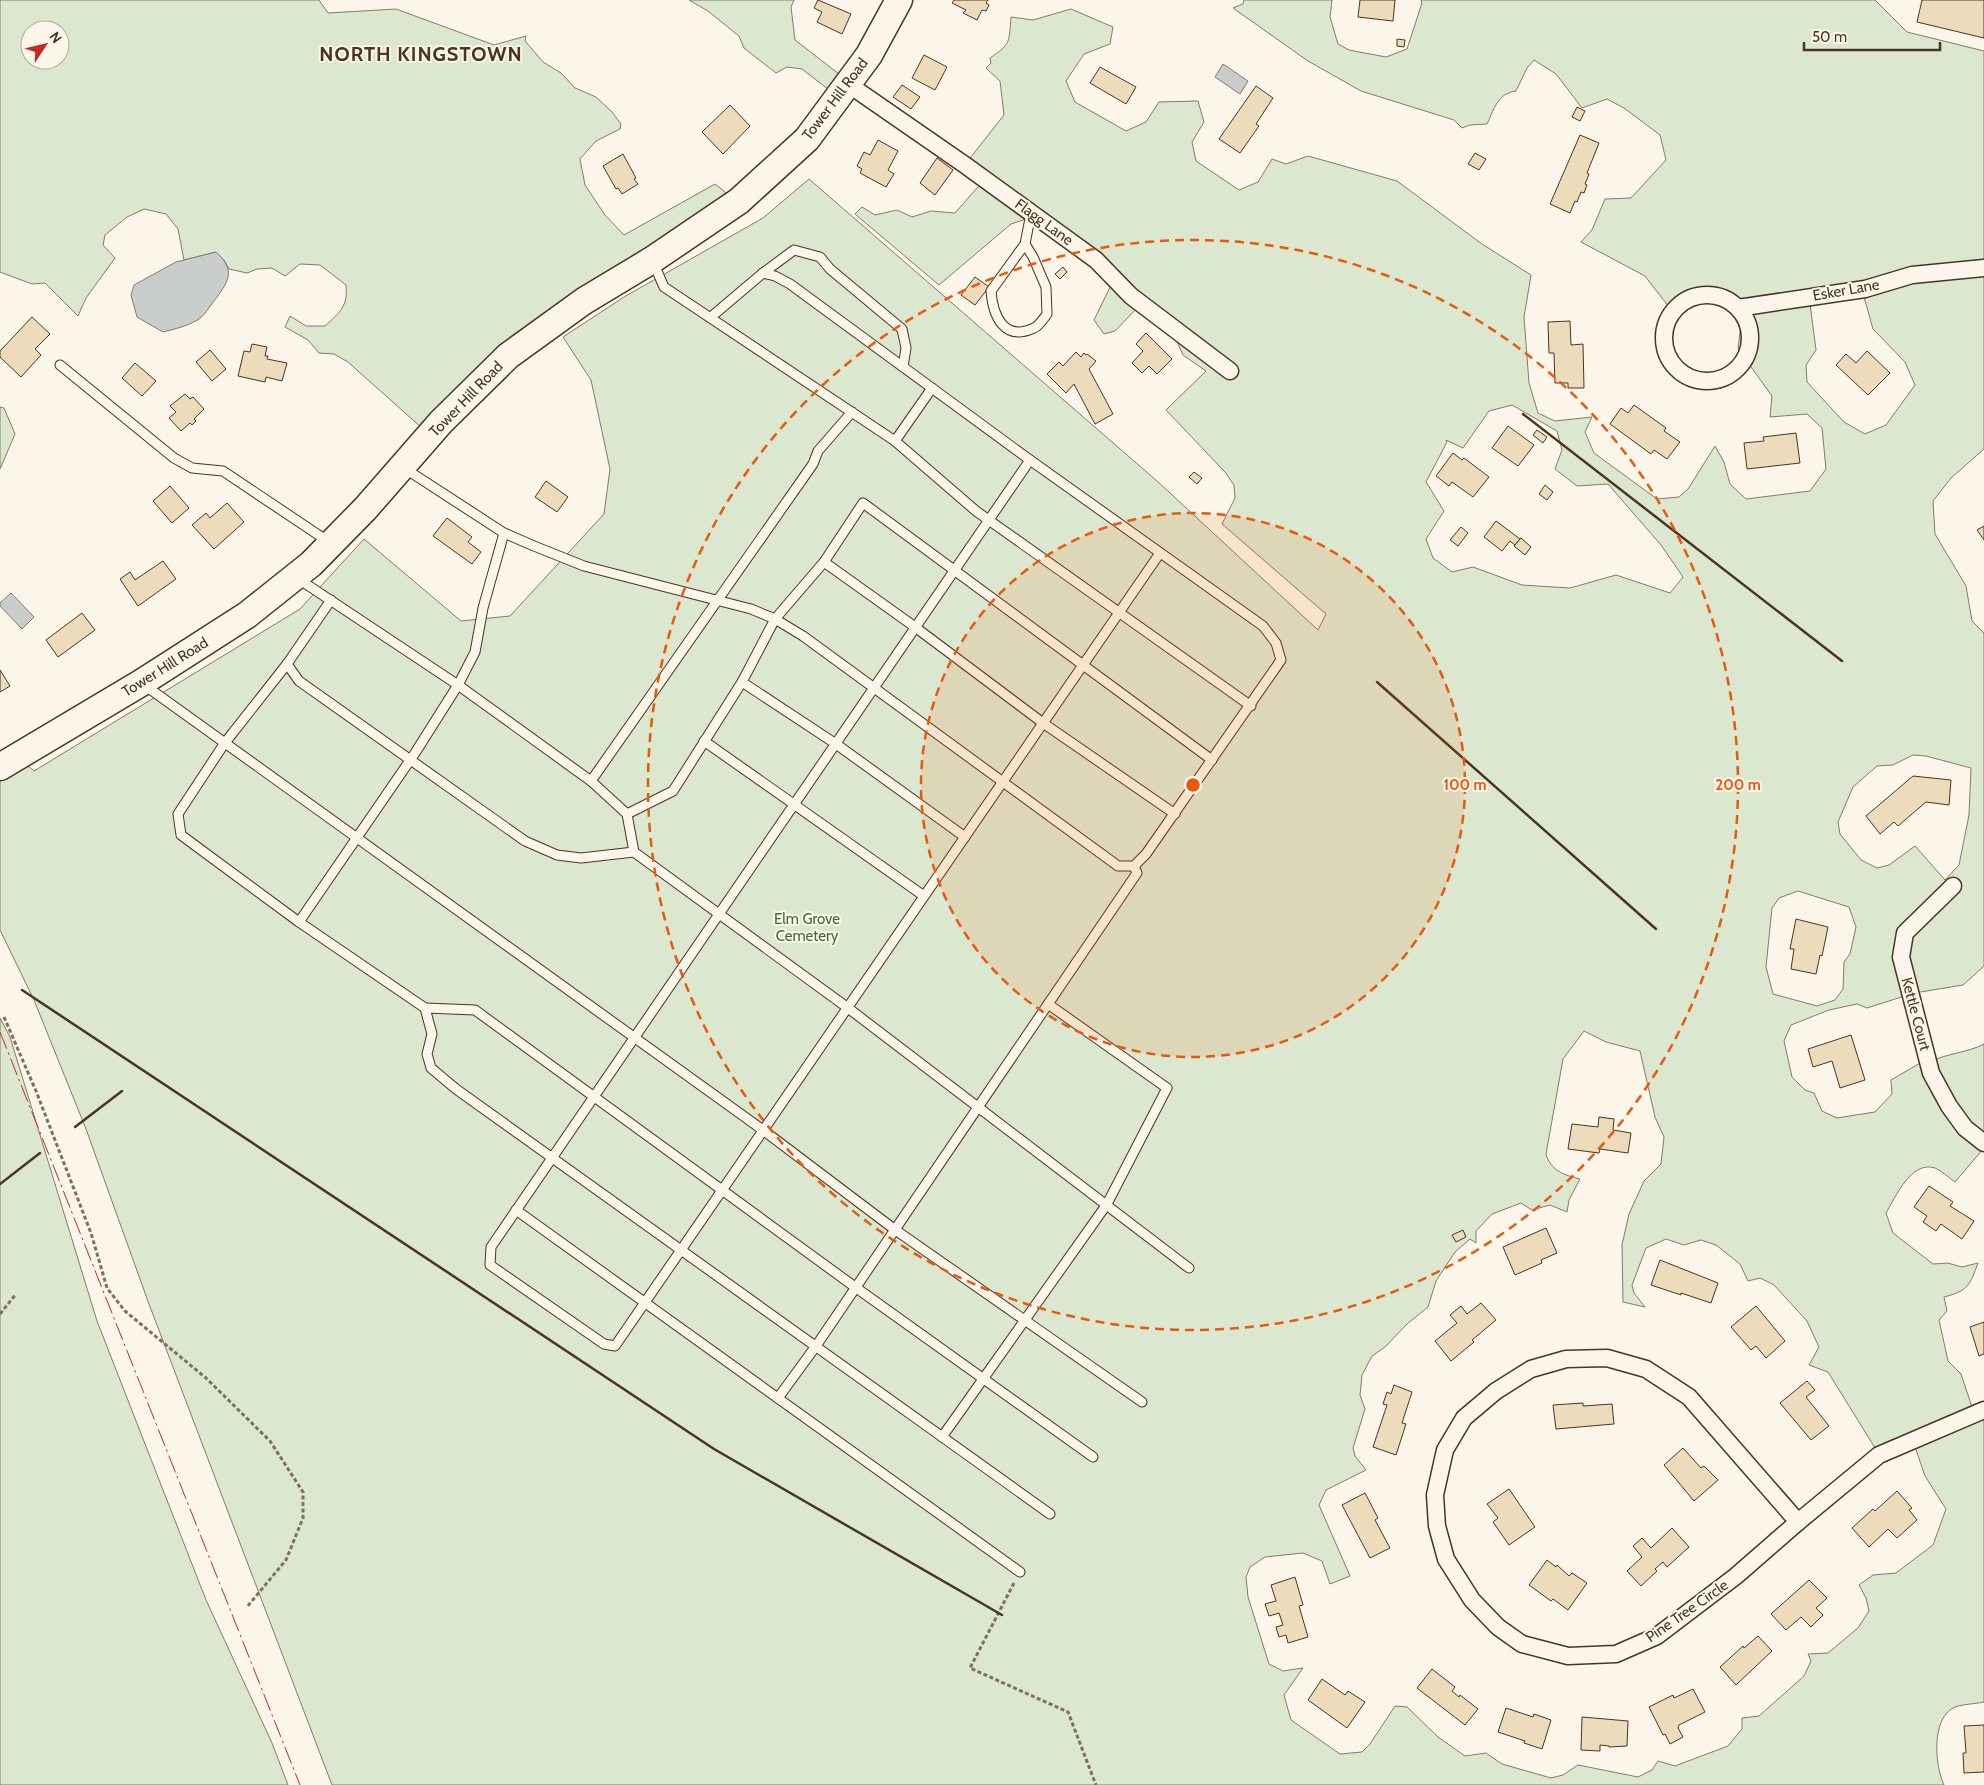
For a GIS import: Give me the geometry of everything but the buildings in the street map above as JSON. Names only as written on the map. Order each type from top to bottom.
[{"type":"main road","name":"Tower Hill Road","points":[[0,767],[141,683],[247,615],[295,577],[331,543],[365,509],[441,422],[508,356],[584,301],[652,260],[739,201],[807,138],[869,55],[899,0]]},
{"type":"street","name":"Flagg Lane","points":[[848,84],[1096,260],[1131,296],[1230,371]]},
{"type":"street","name":"Esker Lane","points":[[1738,308],[1864,290],[1912,275],[1984,268]]},
{"type":"street","points":[[1697,295],[1712,295],[1726,299],[1738,308],[1746,320],[1749,334],[1746,354],[1743,361],[1734,371],[1722,378],[1708,381],[1694,379],[1682,372],[1672,362],[1665,350],[1663,336],[1666,322],[1673,310],[1684,301],[1697,295]]},
{"type":"street","name":"Kettle Court","points":[[1953,886],[1905,933],[1901,957],[1932,1073],[1949,1106],[1964,1128],[1984,1142]]},
{"type":"street","name":"Pine Tree Circle","points":[[1798,1522],[1689,1397],[1646,1369],[1607,1358],[1566,1359],[1531,1368],[1496,1391],[1464,1418],[1445,1450],[1435,1495],[1437,1526],[1446,1559],[1472,1600],[1498,1627],[1522,1644],[1568,1656],[1616,1654],[1656,1636],[1736,1576],[1879,1455],[1984,1410]]},
{"type":"lane","points":[[1025,244],[1046,287],[1048,314],[1036,328],[1018,332],[1004,327],[993,309],[991,291],[1025,244],[1031,213]]},
{"type":"lane","points":[[711,318],[762,273],[794,250],[820,257],[830,269],[902,329],[906,348],[903,367]]},
{"type":"lane","points":[[652,260],[664,287],[895,441],[989,520],[1251,706]]},
{"type":"lane","points":[[402,467],[504,533],[584,566],[751,609],[775,619],[803,636],[1118,866],[1134,866],[1146,854],[1175,814],[1281,660],[1276,643],[1263,626],[1030,460],[790,284],[774,276],[762,273]]},
{"type":"lane","points":[[60,365],[174,458],[192,468],[224,471],[331,543]]},
{"type":"lane","points":[[895,441],[932,388]]},
{"type":"lane","points":[[591,781],[813,464],[818,451],[852,412]]},
{"type":"lane","points":[[1030,460],[491,1247],[490,1265],[604,1344],[615,1346],[1160,553]]},
{"type":"lane","points":[[627,814],[673,791],[742,682],[775,619],[824,562],[862,503],[1212,760]]},
{"type":"lane","points":[[299,922],[458,685],[475,652],[483,608],[504,533]]},
{"type":"lane","points":[[824,562],[916,627],[1043,723],[1175,814]]},
{"type":"lane","points":[[295,577],[458,685],[591,781],[627,814],[634,852]]},
{"type":"lane","points":[[331,600],[287,664],[224,744],[178,814],[181,834],[299,922],[425,1008],[475,1010],[856,1287],[1094,1457]]},
{"type":"lane","points":[[287,664],[300,681],[525,841],[557,854],[581,858],[634,852],[979,1106],[1189,1268]]},
{"type":"lane","points":[[742,682],[836,744],[965,837]]},
{"type":"lane","points":[[141,683],[763,1130],[894,1230],[1142,1402]]},
{"type":"lane","points":[[704,740],[924,896]]},
{"type":"lane","points":[[778,1398],[816,1346],[1137,873],[1134,866]]},
{"type":"lane","points":[[942,1437],[1107,1204],[1167,1088],[1048,1004]]},
{"type":"lane","points":[[425,1008],[432,1034],[428,1054],[431,1068],[456,1089],[1050,1514]]},
{"type":"lane","points":[[516,1210],[1020,1572]]},
{"type":"path","points":[[4,1017],[68,1172],[91,1233],[107,1288],[124,1311],[206,1378],[270,1441],[304,1492],[303,1518],[286,1560],[247,1607]]},
{"type":"path","points":[[0,1314],[16,1294]]},
{"type":"path","points":[[1020,1572],[970,1668],[1068,1712],[1096,1785]]},
{"type":"green space","points":[[0,0],[319,0],[328,13],[396,9],[494,45],[526,36],[525,41],[543,62],[561,73],[575,88],[596,97],[612,112],[621,124],[620,129],[596,141],[580,159],[585,185],[605,215],[624,235],[715,184],[736,201],[423,429],[348,362],[334,354],[319,353],[308,340],[285,327],[290,316],[306,326],[325,326],[342,308],[346,299],[346,285],[320,265],[300,264],[285,276],[272,268],[257,269],[247,273],[229,269],[216,252],[184,260],[178,229],[166,214],[144,209],[127,217],[105,235],[103,245],[115,258],[86,298],[78,316],[45,283],[32,284],[0,272]]},
{"type":"green space","points":[[689,0],[794,0],[791,7],[795,40],[848,81],[837,96],[802,69],[787,67],[776,73],[744,48],[739,36],[708,11]]},
{"type":"green space","name":"Elm Grove Cemetery","points":[[1244,0],[1332,0],[1330,17],[1338,44],[1349,50],[1386,57],[1407,49],[1422,3],[1421,0],[1875,0],[1907,32],[1984,51],[1984,449],[1951,478],[1933,501],[1935,534],[1966,586],[1972,621],[1984,633],[1984,966],[1963,985],[1914,993],[1867,1008],[1857,1004],[1829,1010],[1791,1025],[1784,1041],[1792,1077],[1805,1090],[1814,1093],[1822,1111],[1837,1118],[1875,1112],[1892,1094],[1891,1080],[1927,1059],[1930,1062],[1984,1044],[1984,1148],[1955,1182],[1935,1168],[1926,1167],[1918,1170],[1911,1175],[1899,1190],[1886,1213],[1893,1233],[1933,1264],[1948,1263],[1962,1267],[1978,1263],[1973,1277],[1967,1286],[1958,1292],[1944,1297],[1947,1311],[1939,1320],[1948,1361],[1961,1374],[1973,1410],[1984,1409],[1984,1702],[1953,1708],[1941,1722],[1938,1733],[1937,1755],[1944,1785],[332,1785],[149,1304],[86,1129],[34,1000],[0,930],[0,766],[17,756],[34,771],[300,609],[364,539],[461,621],[510,616],[604,514],[610,469],[591,380],[563,337],[624,297],[763,218],[809,179],[1157,481],[1318,630],[1326,614],[1222,524],[1235,498],[1234,485],[1225,472],[1166,410],[1206,371],[1183,355],[1170,326],[1139,306],[1115,331],[1104,334],[1094,320],[1115,277],[1038,215],[1011,224],[939,285],[855,214],[862,207],[875,215],[897,210],[912,217],[931,211],[955,213],[984,180],[967,162],[1004,115],[1000,81],[986,68],[991,63],[990,58],[1008,42],[1011,17],[1033,20],[1071,9],[1113,27],[1110,44],[1084,54],[1066,81],[1075,102],[1126,131],[1146,122],[1159,102],[1198,101],[1204,122],[1192,142],[1196,161],[1239,190],[1258,182],[1272,159],[1286,164],[1308,156],[1397,181],[1482,244],[1531,275],[1524,317],[1529,383],[1538,413],[1555,421],[1592,417],[1585,432],[1594,453],[1657,499],[1679,497],[1688,489],[1715,446],[1724,462],[1730,484],[1746,499],[1810,491],[1826,469],[1822,428],[1807,414],[1770,417],[1772,396],[1738,349],[1743,307],[1742,299],[1687,298],[1669,307],[1645,276],[1581,242],[1592,230],[1605,199],[1631,198],[1666,160],[1660,135],[1624,108],[1607,99],[1582,108],[1556,74],[1534,60],[1527,68],[1516,91],[1505,95],[1497,103],[1487,124],[1470,125],[1462,128],[1454,120],[1361,91],[1308,61],[1233,8],[1243,4]],"holes":[[[1864,297],[1873,329],[1905,362],[1915,385],[1886,425],[1865,434],[1844,422],[1807,382],[1806,365],[1816,350],[1810,304]],[[1512,405],[1557,431],[1562,450],[1555,469],[1577,486],[1608,484],[1661,545],[1683,577],[1670,593],[1616,575],[1570,588],[1522,585],[1473,567],[1452,572],[1433,558],[1426,539],[1444,511],[1426,482],[1447,442],[1446,440],[1463,448],[1489,411]],[[1913,755],[1926,756],[1971,768],[1969,815],[1959,865],[1945,880],[1915,846],[1889,865],[1877,868],[1861,860],[1840,834],[1838,822],[1853,787],[1877,766],[1893,765]],[[1798,891],[1849,907],[1856,927],[1850,954],[1844,962],[1843,989],[1835,1000],[1817,1006],[1773,994],[1766,967],[1772,908],[1779,898]],[[1584,1031],[1606,1042],[1640,1051],[1655,1117],[1664,1137],[1661,1164],[1644,1181],[1629,1214],[1622,1245],[1623,1302],[1645,1307],[1634,1293],[1632,1285],[1646,1248],[1666,1239],[1684,1245],[1701,1240],[1716,1245],[1740,1264],[1748,1281],[1760,1278],[1774,1285],[1807,1321],[1819,1347],[1809,1365],[1828,1372],[1877,1451],[1913,1441],[1925,1476],[1946,1509],[1933,1545],[1896,1573],[1873,1575],[1859,1585],[1866,1598],[1869,1611],[1858,1628],[1828,1653],[1808,1654],[1811,1661],[1804,1676],[1759,1716],[1742,1718],[1742,1729],[1728,1746],[1675,1766],[1658,1761],[1652,1770],[1638,1777],[1578,1765],[1563,1775],[1551,1778],[1502,1764],[1486,1753],[1465,1756],[1438,1737],[1407,1707],[1395,1706],[1370,1744],[1362,1752],[1340,1754],[1291,1720],[1284,1695],[1303,1668],[1283,1671],[1269,1664],[1248,1597],[1246,1577],[1250,1567],[1265,1557],[1303,1553],[1322,1561],[1330,1584],[1350,1576],[1319,1505],[1326,1490],[1366,1470],[1355,1456],[1353,1448],[1365,1409],[1360,1395],[1362,1375],[1372,1356],[1385,1347],[1407,1324],[1428,1307],[1436,1281],[1455,1252],[1470,1239],[1476,1243],[1476,1231],[1492,1214],[1521,1203],[1532,1210],[1550,1205],[1567,1212],[1569,1200],[1580,1179],[1559,1171],[1551,1165],[1546,1154],[1563,1059]]]},
{"type":"green space","points":[[0,407],[4,408],[15,434],[0,469]]},
{"type":"green space","points":[[0,1018],[10,1037],[97,1321],[206,1600],[272,1743],[288,1785],[0,1785]]},
{"type":"shaded area","points":[[1223,64],[1248,81],[1240,94],[1215,77]]},
{"type":"shaded area","points":[[216,252],[227,265],[228,276],[223,288],[201,317],[186,325],[163,332],[137,317],[131,295],[134,285],[176,262]]},
{"type":"shaded area","points":[[11,593],[34,617],[22,629],[0,606],[0,603]]},
{"type":"wall","points":[[1523,414],[1842,661]]},
{"type":"wall","points":[[1377,682],[1656,929]]},
{"type":"wall","points":[[22,990],[714,1449],[1002,1615]]},
{"type":"wall","points":[[75,1127],[122,1091]]},
{"type":"wall","points":[[0,1184],[40,1153]]},
{"type":"power","points":[[0,1032],[300,1785]]},
{"type":"district","name":"NORTH KINGSTOWN","points":[[421,54]]}]
